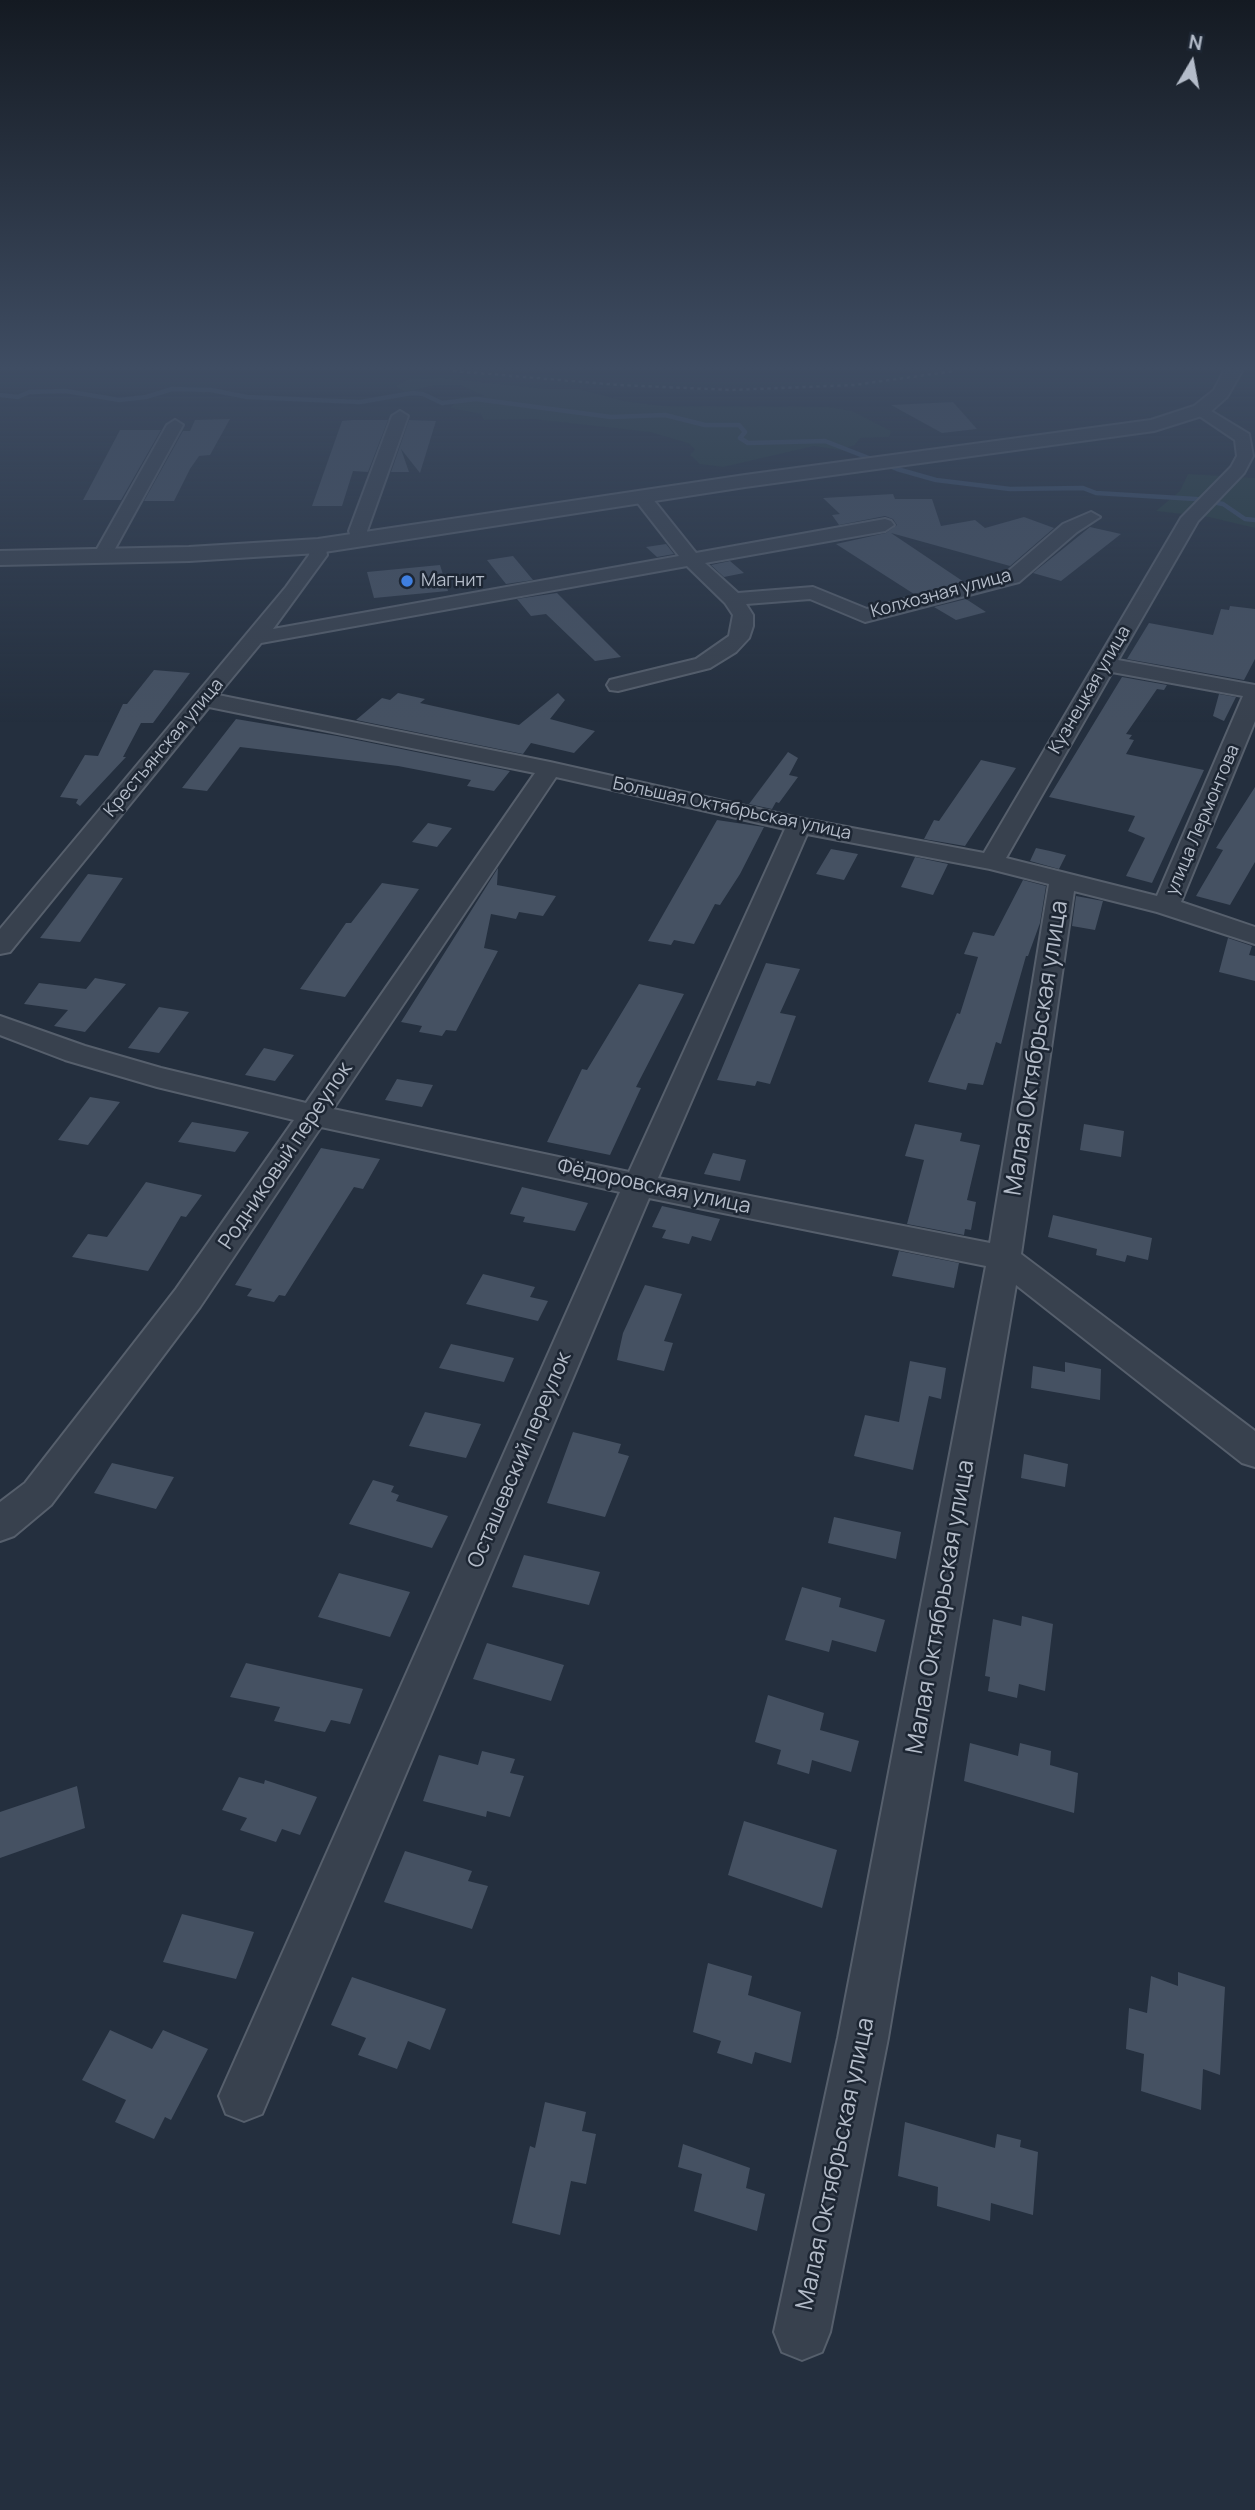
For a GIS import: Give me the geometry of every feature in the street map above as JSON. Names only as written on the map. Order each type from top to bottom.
[{"type":"street","points":[[102,556],[140,488]]},
{"type":"street","points":[[360,540],[358,531],[374,488]]},
{"type":"street","points":[[0,558],[318,546],[705,488]]},
{"type":"street","name":"Кузнецкая улица","points":[[990,862],[1189,519],[1220,488]]},
{"type":"street","points":[[618,685],[703,664],[729,649],[739,638],[743,615],[733,599],[693,562],[642,497]]},
{"type":"street","name":"Колхозная улица","points":[[733,599],[813,593],[865,616],[1012,578],[1070,528],[1091,517]]},
{"type":"street","points":[[256,638],[693,562],[885,525]]},
{"type":"street","name":"Крестьянская улица","points":[[0,946],[256,638],[311,566],[318,555],[318,546]]},
{"type":"street","name":"улица Лермонтова","points":[[1104,664],[1255,693],[1253,705],[1166,906]]},
{"type":"street","name":"Большая Октябрьская улица","points":[[204,699],[550,769],[799,825],[990,862],[1166,906],[1255,936]]},
{"type":"street","name":"Родниковый переулок","points":[[0,1524],[38,1494],[163,1331],[550,769]]},
{"type":"street","name":"Осташевский переулок","points":[[244,2096],[639,1185],[799,825]]},
{"type":"street","name":"Малая Октябрьская улица","points":[[802,2332],[863,2038],[1004,1258],[1063,880]]},
{"type":"street","name":"Фёдоровская улица","points":[[0,1025],[75,1053],[157,1077],[314,1115],[639,1185],[1004,1258],[1255,1452]]},
{"type":"green space","points":[[1181,488],[1255,488],[1255,528],[1209,517],[1156,511]]},
{"type":"building","points":[[89,488],[128,488],[121,500],[83,500]]},
{"type":"building","points":[[151,488],[180,488],[174,501],[144,501]]},
{"type":"building","points":[[318,488],[348,488],[342,506],[312,506]]},
{"type":"building","points":[[893,494],[895,499],[932,499],[941,526],[975,520],[985,528],[1024,517],[1054,528],[1010,566],[891,533],[964,582],[914,594],[836,544],[886,533],[897,525],[893,519],[885,516],[839,525],[832,515],[840,514],[823,498]]},
{"type":"building","points":[[1090,527],[1121,534],[1061,581],[1033,573]]},
{"type":"building","points":[[666,544],[674,554],[657,557],[646,547]]},
{"type":"building","points":[[513,556],[533,580],[506,584],[487,560]]},
{"type":"building","points":[[730,561],[744,573],[724,577],[711,565]]},
{"type":"building","name":"Магнит","points":[[440,565],[448,591],[374,598],[367,572]]},
{"type":"building","points":[[557,593],[621,657],[595,661],[546,614],[531,616],[517,599]]},
{"type":"building","points":[[966,599],[986,612],[956,620],[934,607]]},
{"type":"building","points":[[1230,606],[1255,609],[1255,659],[1244,680],[1127,659],[1149,623],[1213,635],[1221,609],[1229,610]]},
{"type":"building","points":[[154,670],[190,673],[153,723],[141,723],[123,757],[126,757],[80,806],[76,803],[78,799],[60,797],[85,755],[98,756],[123,704],[127,704]]},
{"type":"building","points":[[1122,677],[1167,685],[1164,690],[1157,689],[1126,734],[1132,735],[1129,739],[1134,740],[1126,754],[1204,770],[1152,883],[1126,876],[1145,838],[1128,831],[1135,816],[1049,797]]},
{"type":"building","points":[[398,693],[425,699],[420,703],[519,725],[558,693],[565,700],[550,719],[595,731],[574,753],[531,743],[523,754],[356,720],[382,698],[390,700]]},
{"type":"building","points":[[1219,694],[1236,697],[1224,721],[1213,716]]},
{"type":"building","points":[[236,719],[337,736],[510,771],[494,791],[467,786],[471,780],[398,766],[240,747],[207,791],[182,788]]},
{"type":"building","points":[[788,752],[798,758],[789,775],[798,777],[779,803],[776,802],[772,809],[749,804]]},
{"type":"building","points":[[981,760],[1016,768],[965,846],[924,839],[934,820],[939,821]]},
{"type":"building","points":[[1255,787],[1255,862],[1230,905],[1196,896],[1223,850],[1216,848]]},
{"type":"building","points":[[717,820],[764,827],[740,874],[720,905],[715,904],[694,944],[674,940],[671,945],[648,941]]},
{"type":"building","points":[[428,823],[452,828],[437,847],[412,842]]},
{"type":"building","points":[[1036,848],[1066,855],[1059,869],[1030,861]]},
{"type":"building","points":[[831,849],[858,854],[844,880],[816,874]]},
{"type":"building","points":[[915,857],[948,864],[933,895],[901,887]]},
{"type":"building","points":[[498,868],[497,885],[556,896],[543,916],[519,912],[516,919],[491,914],[484,948],[498,951],[456,1031],[446,1030],[442,1036],[419,1032],[422,1026],[401,1022]]},
{"type":"building","points":[[88,874],[123,878],[80,942],[40,938]]},
{"type":"building","points":[[1023,880],[1046,886],[1040,923],[1026,956],[1001,1044],[996,1042],[983,1085],[968,1083],[966,1090],[928,1082],[957,1013],[960,1014],[978,957],[964,954],[973,932],[994,936]]},
{"type":"building","points":[[382,883],[419,889],[345,997],[300,989],[346,923],[351,923]]},
{"type":"building","points":[[1076,896],[1103,901],[1095,930],[1072,926]]},
{"type":"building","points":[[1228,938],[1252,946],[1249,955],[1255,956],[1255,981],[1219,972]]},
{"type":"building","points":[[766,963],[800,969],[780,1013],[796,1016],[770,1084],[757,1081],[755,1086],[717,1080]]},
{"type":"building","points":[[95,978],[126,984],[85,1032],[54,1026],[68,1010],[24,1004],[39,983],[86,989]]},
{"type":"building","points":[[639,984],[684,994],[636,1087],[641,1088],[610,1155],[547,1142],[582,1069],[587,1070]]},
{"type":"building","points":[[159,1007],[189,1012],[159,1053],[128,1048]]},
{"type":"building","points":[[264,1048],[294,1055],[275,1081],[245,1075]]},
{"type":"building","points":[[397,1079],[433,1085],[422,1107],[385,1100]]},
{"type":"building","points":[[90,1097],[120,1102],[88,1145],[58,1140]]},
{"type":"building","points":[[192,1122],[249,1132],[235,1152],[178,1142]]},
{"type":"building","points":[[915,1124],[962,1133],[960,1141],[980,1145],[967,1200],[976,1202],[971,1230],[965,1229],[964,1235],[907,1224],[924,1160],[905,1156]]},
{"type":"building","points":[[1084,1124],[1124,1131],[1121,1157],[1080,1150]]},
{"type":"building","points":[[321,1148],[380,1159],[363,1189],[354,1187],[285,1296],[279,1295],[274,1302],[247,1296],[252,1289],[235,1285]]},
{"type":"building","points":[[713,1153],[746,1160],[740,1181],[704,1174]]},
{"type":"building","points":[[146,1182],[202,1195],[186,1217],[181,1216],[148,1271],[72,1257],[88,1234],[107,1237]]},
{"type":"building","points":[[522,1187],[588,1203],[575,1231],[523,1222],[525,1217],[510,1214]]},
{"type":"building","points":[[662,1206],[720,1219],[711,1241],[692,1236],[689,1244],[662,1238],[666,1230],[652,1227]]},
{"type":"building","points":[[1053,1215],[1152,1238],[1148,1260],[1127,1255],[1125,1262],[1096,1255],[1097,1249],[1048,1237]]},
{"type":"building","points":[[899,1251],[959,1263],[954,1288],[892,1276]]},
{"type":"building","points":[[483,1274],[535,1287],[530,1297],[548,1301],[538,1321],[466,1304]]},
{"type":"building","points":[[645,1285],[682,1294],[664,1341],[673,1343],[664,1371],[617,1360],[623,1333]]},
{"type":"building","points":[[451,1344],[514,1358],[504,1382],[439,1368]]},
{"type":"building","points":[[910,1361],[946,1368],[941,1399],[929,1396],[913,1470],[854,1456],[865,1415],[899,1422]]},
{"type":"building","points":[[1065,1362],[1101,1369],[1100,1400],[1031,1388],[1033,1366],[1065,1372]]},
{"type":"building","points":[[425,1412],[481,1424],[466,1458],[409,1446]]},
{"type":"building","points":[[573,1432],[621,1444],[618,1453],[629,1456],[605,1517],[547,1503]]},
{"type":"building","points":[[1024,1454],[1068,1464],[1065,1487],[1021,1478]]},
{"type":"building","points":[[112,1463],[174,1477],[156,1509],[94,1493]]},
{"type":"building","points":[[373,1480],[394,1486],[391,1492],[399,1495],[396,1501],[448,1516],[432,1548],[349,1524]]},
{"type":"building","points":[[834,1517],[901,1532],[896,1559],[828,1543]]},
{"type":"building","points":[[524,1555],[600,1572],[589,1605],[512,1587]]},
{"type":"building","points":[[339,1573],[410,1592],[390,1637],[318,1617]]},
{"type":"building","points":[[802,1587],[841,1598],[839,1607],[885,1620],[876,1652],[832,1640],[829,1652],[785,1640]]},
{"type":"building","points":[[1022,1616],[1053,1624],[1045,1691],[1019,1684],[1017,1698],[988,1691],[990,1677],[985,1676],[993,1619],[1021,1626]]},
{"type":"building","points":[[487,1643],[564,1665],[551,1701],[473,1679]]},
{"type":"building","points":[[246,1663],[363,1689],[350,1724],[331,1720],[325,1732],[274,1721],[280,1707],[230,1697]]},
{"type":"building","points":[[768,1695],[824,1713],[820,1730],[859,1741],[851,1772],[812,1760],[809,1774],[777,1764],[781,1750],[755,1742]]},
{"type":"building","points":[[970,1743],[1018,1756],[1020,1743],[1051,1751],[1050,1765],[1078,1773],[1074,1813],[964,1781]]},
{"type":"building","points":[[482,1751],[515,1759],[510,1773],[524,1776],[510,1817],[487,1811],[486,1817],[423,1801],[439,1755],[478,1765]]},
{"type":"building","points":[[239,1777],[264,1784],[265,1780],[317,1797],[300,1835],[282,1829],[276,1842],[240,1830],[247,1818],[222,1810]]},
{"type":"building","points":[[77,1786],[85,1828],[0,1858],[0,1812]]},
{"type":"building","points":[[744,1821],[837,1850],[822,1908],[728,1875]]},
{"type":"building","points":[[405,1851],[472,1871],[468,1881],[488,1886],[472,1929],[384,1902]]},
{"type":"building","points":[[182,1914],[254,1932],[236,1979],[163,1962]]},
{"type":"building","points":[[708,1963],[752,1976],[748,1995],[801,2012],[791,2063],[755,2052],[752,2064],[717,2053],[721,2041],[693,2032]]},
{"type":"building","points":[[1178,1972],[1225,1987],[1220,2075],[1203,2069],[1201,2110],[1141,2091],[1144,2054],[1126,2049],[1129,2008],[1147,2013],[1151,1976],[1178,1986]]},
{"type":"building","points":[[352,1977],[446,2009],[430,2050],[408,2041],[397,2069],[358,2055],[366,2038],[331,2025]]},
{"type":"building","points":[[110,2030],[152,2049],[163,2030],[208,2049],[171,2120],[165,2117],[154,2139],[115,2122],[126,2100],[82,2080]]},
{"type":"building","points":[[545,2102],[586,2112],[582,2131],[596,2134],[586,2184],[571,2181],[560,2235],[512,2223],[530,2146],[535,2148]]},
{"type":"building","points":[[905,2122],[995,2148],[997,2134],[1021,2140],[1020,2147],[1038,2152],[1033,2215],[991,2203],[990,2221],[937,2206],[938,2187],[898,2176]]},
{"type":"building","points":[[683,2144],[750,2168],[746,2188],[765,2194],[757,2231],[694,2211],[702,2174],[678,2167]]},
{"type":"waterway","points":[[1003,488],[1073,488]]},
{"type":"waterway","points":[[1083,488],[1096,493],[1196,499],[1223,504],[1245,519],[1255,520]]},
{"type":"place","name":"Магнит","points":[[407,581]]}]
